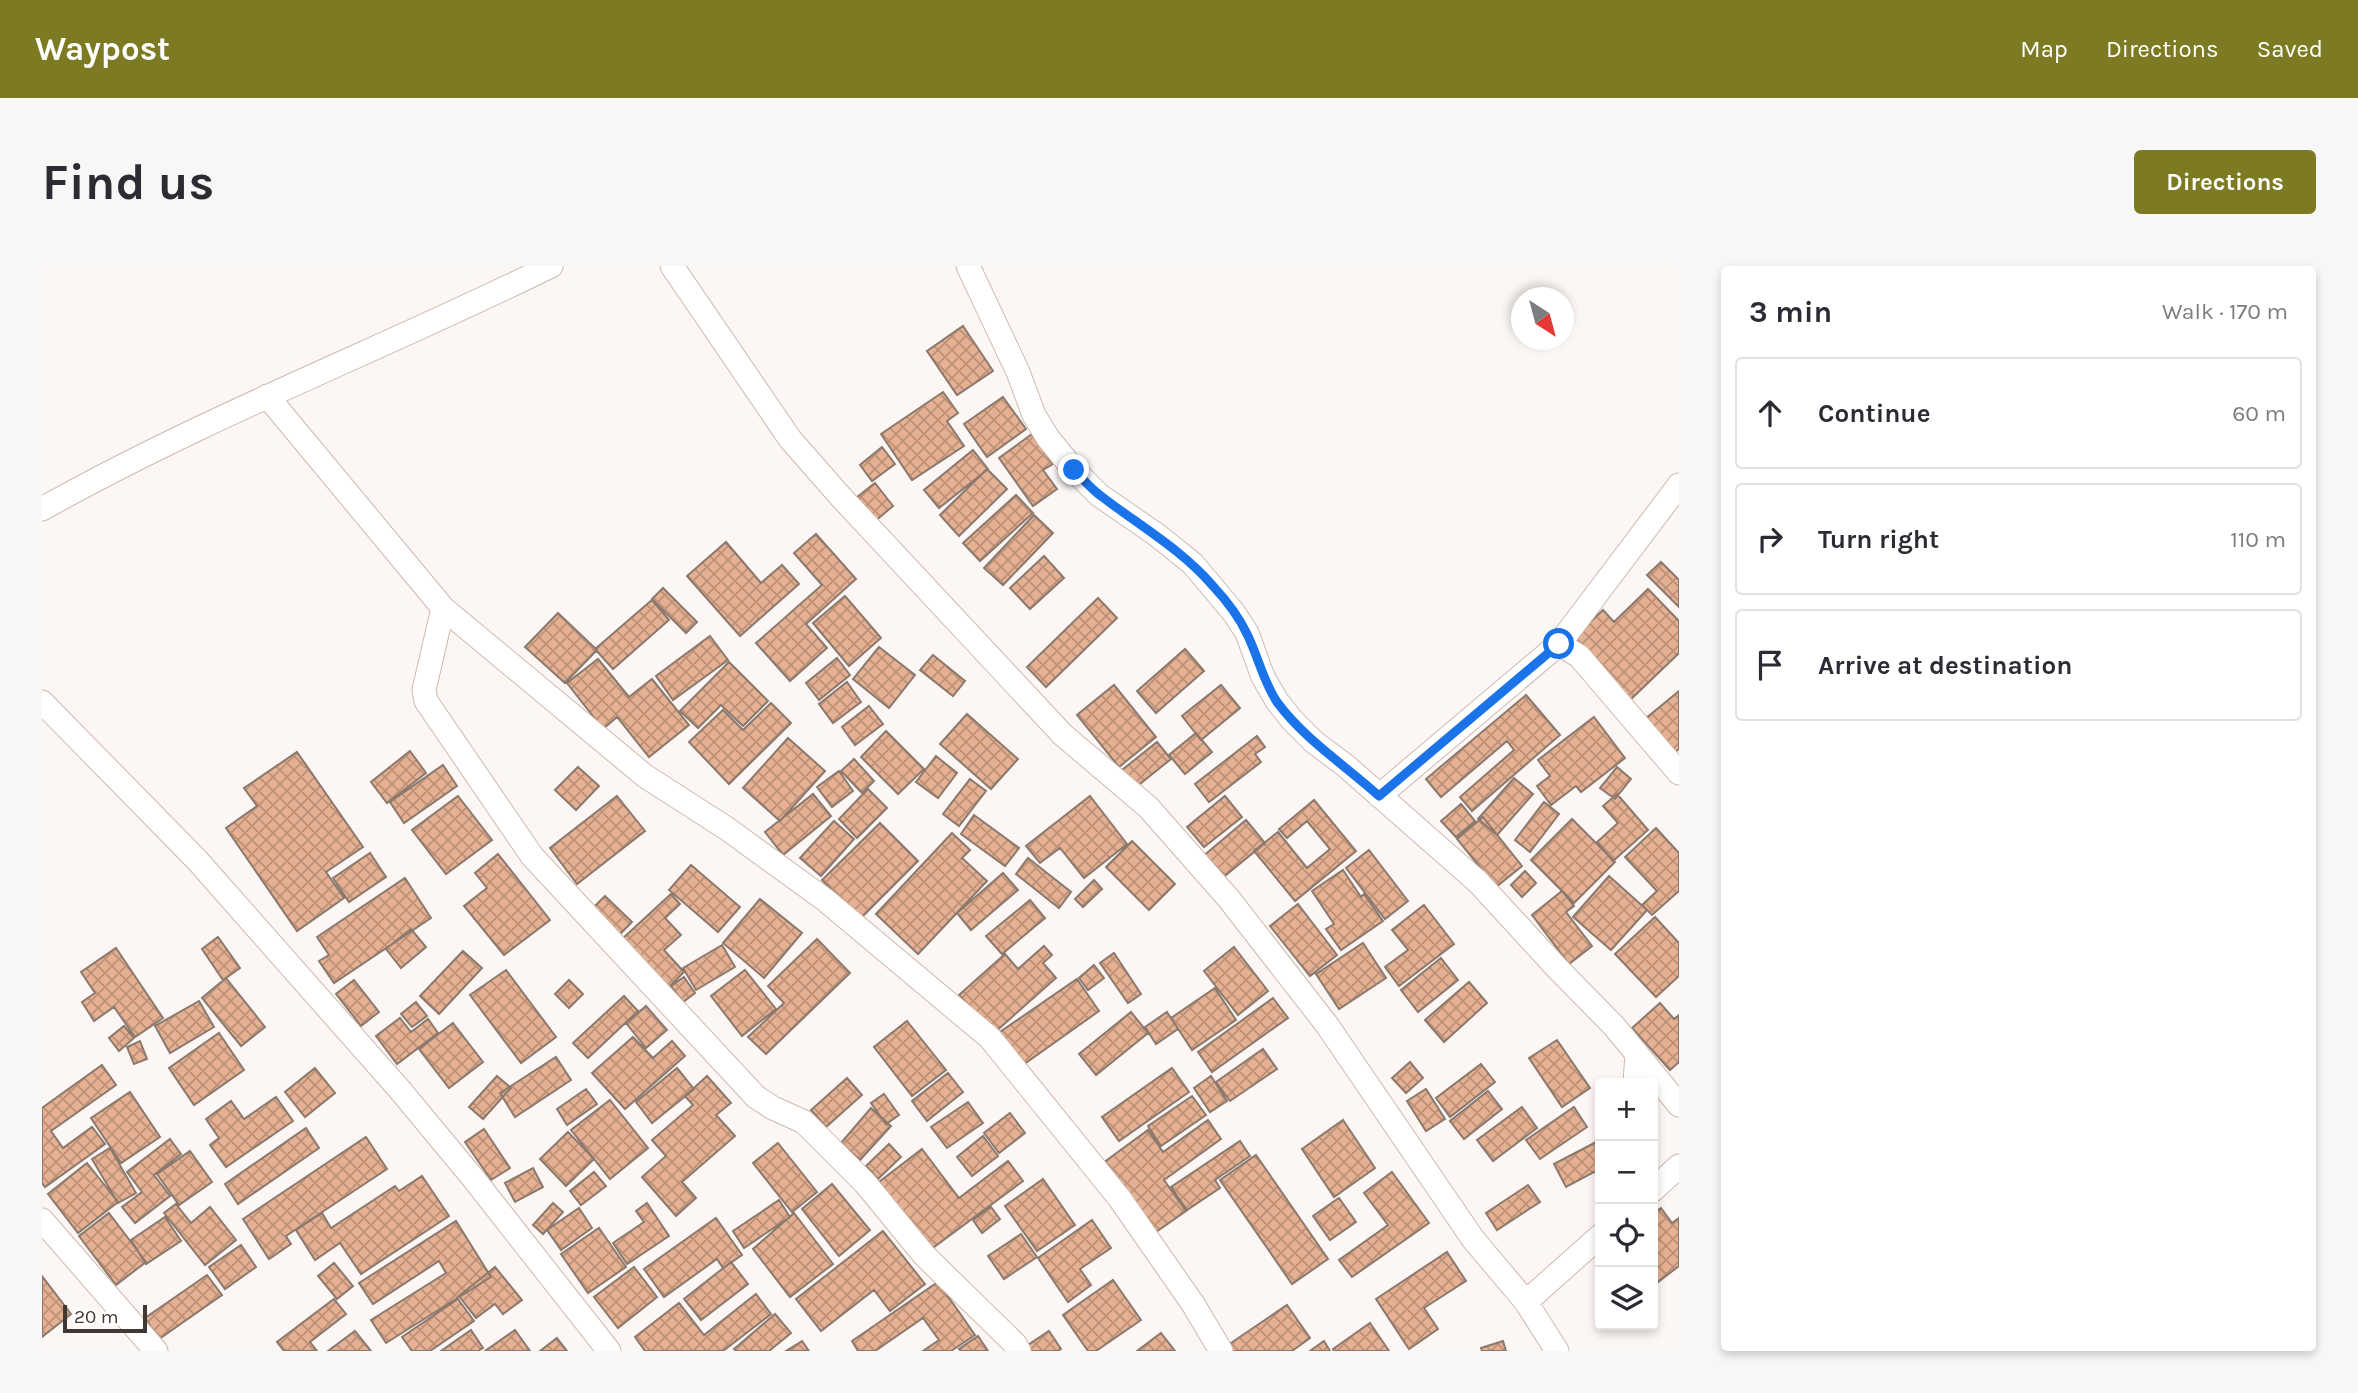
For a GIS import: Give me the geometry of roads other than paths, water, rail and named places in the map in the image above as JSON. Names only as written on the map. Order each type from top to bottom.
[{"type":"street","points":[[42,509],[102,475],[267,396],[466,308],[551,266]]},
{"type":"street","points":[[672,266],[799,449],[1063,735],[1148,807],[1229,899],[1327,1025],[1473,1239],[1526,1303],[1557,1351]]},
{"type":"street","points":[[968,266],[1018,372],[1034,415],[1048,438],[1074,470],[1099,495],[1193,564],[1247,633],[1264,677],[1277,701],[1314,742],[1346,766],[1478,882],[1556,968],[1614,1026],[1679,1105]]},
{"type":"street","points":[[267,396],[443,608],[645,776],[726,828],[824,899],[989,1038],[1120,1199],[1193,1304],[1221,1351]]},
{"type":"street","points":[[1379,796],[1559,644],[1679,485]]},
{"type":"street","points":[[443,608],[424,690],[426,701],[532,856],[756,1097],[804,1122],[865,1183],[924,1255],[1019,1351]]},
{"type":"street","points":[[1559,644],[1579,656],[1679,773]]},
{"type":"street","points":[[42,702],[197,860],[400,1090],[606,1350]]},
{"type":"street","points":[[1635,1078],[1637,1054]]},
{"type":"street","points":[[1658,1185],[1679,1166]]},
{"type":"street","points":[[42,1220],[156,1351]]},
{"type":"street","points":[[1526,1303],[1595,1241]]}]
